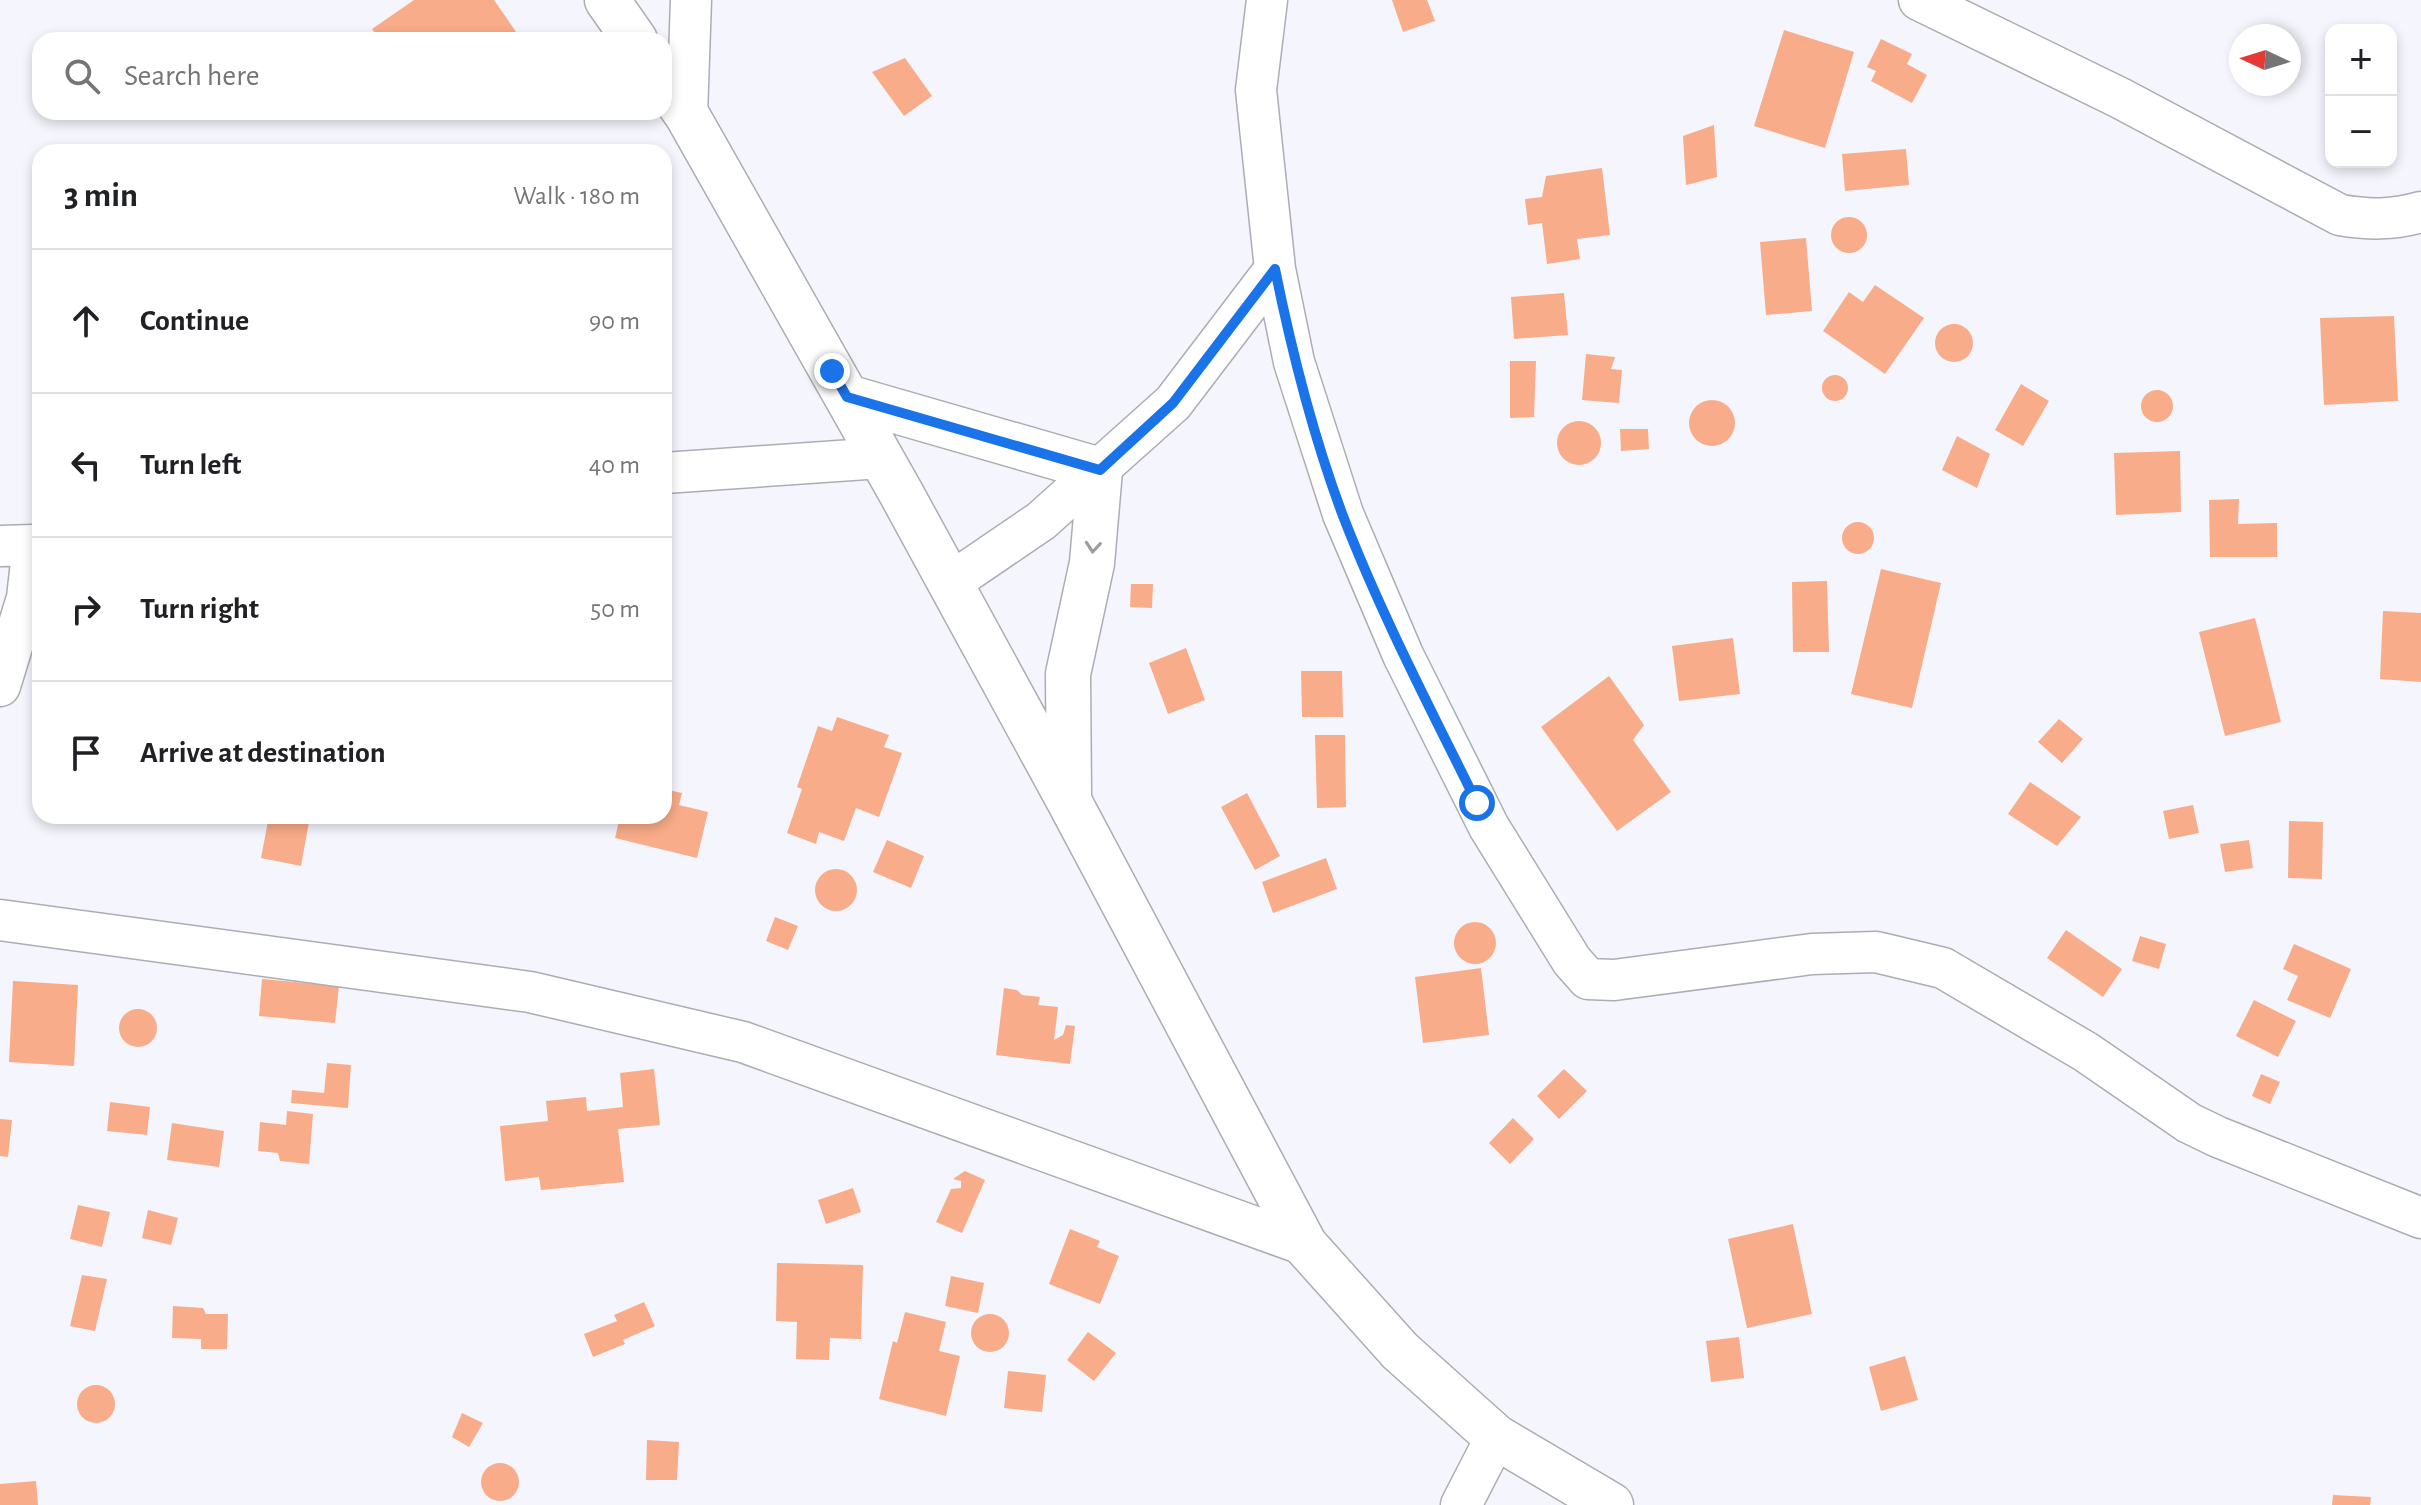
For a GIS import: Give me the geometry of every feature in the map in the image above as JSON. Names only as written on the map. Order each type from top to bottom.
[{"type":"street","points":[[607,0],[629,32]]},
{"type":"street","points":[[691,0],[675,99],[950,583],[1305,1245],[1400,1351],[1496,1437],[1611,1505]]},
{"type":"street","points":[[1267,0],[1256,90],[1275,269],[1294,362],[1338,501],[1403,655],[1489,827],[1572,961],[1588,979],[1614,980],[1812,954],[1876,952],[1943,968],[2086,1052],[2189,1123],[2421,1218]]},
{"type":"street","points":[[1922,0],[2120,98],[2340,215],[2371,220],[2421,212]]},
{"type":"street","points":[[950,583],[1041,521],[1173,403],[1275,269]]},
{"type":"street","points":[[847,397],[1100,470]]},
{"type":"street","points":[[672,472],[881,458]]},
{"type":"street","points":[[1069,801],[1068,674],[1092,563],[1100,470]]},
{"type":"street","points":[[0,686],[27,598],[24,545]]},
{"type":"street","points":[[0,920],[530,992],[743,1042],[1305,1245]]},
{"type":"street","points":[[1461,1505],[1496,1437]]},
{"type":"building","points":[[414,0],[494,0],[516,32],[374,32],[372,29]]},
{"type":"building","points":[[1392,0],[1427,0],[1435,21],[1403,32]]},
{"type":"building","points":[[1784,30],[1854,52],[1825,148],[1754,126]]},
{"type":"building","points":[[1881,39],[1912,54],[1907,64],[1927,75],[1912,103],[1871,81],[1876,71],[1867,67]]},
{"type":"building","points":[[905,58],[932,96],[904,116],[872,72]]},
{"type":"building","points":[[1714,125],[1717,177],[1686,185],[1683,136]]},
{"type":"building","points":[[1906,149],[1909,185],[1845,191],[1842,154]]},
{"type":"building","points":[[1602,168],[1610,235],[1577,239],[1580,259],[1547,264],[1542,223],[1528,225],[1525,199],[1542,197],[1546,176]]},
{"type":"building","points":[[1849,217],[1862,222],[1867,235],[1862,248],[1849,253],[1836,248],[1831,235],[1836,222]]},
{"type":"building","points":[[1806,238],[1812,311],[1766,315],[1760,242]]},
{"type":"building","points":[[1875,285],[1924,318],[1885,374],[1823,331],[1849,292],[1863,302]]},
{"type":"building","points":[[1564,293],[1568,335],[1514,339],[1511,297]]},
{"type":"building","points":[[2394,316],[2398,401],[2324,405],[2320,318]]},
{"type":"building","points":[[1954,324],[1967,330],[1973,343],[1967,356],[1954,362],[1941,356],[1935,343],[1941,330]]},
{"type":"building","points":[[1586,354],[1615,357],[1611,369],[1622,370],[1619,403],[1582,400]]},
{"type":"building","points":[[1510,361],[1536,361],[1534,417],[1510,418]]},
{"type":"building","points":[[1835,375],[1844,379],[1848,388],[1844,397],[1835,401],[1826,397],[1822,388],[1826,379]]},
{"type":"building","points":[[2021,384],[2049,401],[2023,446],[1995,430]]},
{"type":"building","points":[[2157,390],[2169,394],[2173,406],[2169,418],[2157,422],[2145,418],[2141,406],[2145,394]]},
{"type":"building","points":[[1712,400],[1728,407],[1735,423],[1728,439],[1712,446],[1696,439],[1689,423],[1696,407]]},
{"type":"building","points":[[1579,421],[1595,427],[1601,443],[1595,459],[1579,465],[1563,459],[1557,443],[1563,427]]},
{"type":"building","points":[[1620,429],[1648,429],[1649,449],[1621,451]]},
{"type":"building","points":[[1957,436],[1990,454],[1977,488],[1942,470]]},
{"type":"building","points":[[2180,451],[2181,512],[2116,515],[2114,453]]},
{"type":"building","points":[[2239,499],[2238,524],[2277,523],[2277,557],[2210,557],[2209,500]]},
{"type":"building","points":[[1858,522],[1869,527],[1874,538],[1869,549],[1858,554],[1847,549],[1842,538],[1847,527]]},
{"type":"building","points":[[1881,569],[1941,583],[1912,708],[1851,694]]},
{"type":"building","points":[[1827,581],[1829,652],[1793,652],[1792,582]]},
{"type":"building","points":[[1131,584],[1153,584],[1152,608],[1130,607]]},
{"type":"building","points":[[2383,611],[2421,613],[2421,682],[2380,679]]},
{"type":"building","points":[[2255,618],[2281,722],[2225,736],[2199,632]]},
{"type":"building","points":[[1733,638],[1740,694],[1679,701],[1672,646]]},
{"type":"building","points":[[1186,648],[1205,700],[1168,714],[1149,663]]},
{"type":"building","points":[[1301,671],[1342,671],[1343,717],[1302,717]]},
{"type":"building","points":[[1609,676],[1644,725],[1633,740],[1671,792],[1617,831],[1541,727]]},
{"type":"building","points":[[837,717],[889,735],[884,747],[902,753],[879,817],[856,808],[844,841],[819,832],[816,844],[787,833],[802,789],[797,787],[818,726],[832,731]]},
{"type":"building","points":[[2059,719],[2083,739],[2062,763],[2038,742]]},
{"type":"building","points":[[1315,735],[1345,735],[1346,807],[1317,808]]},
{"type":"building","points":[[2030,782],[2081,817],[2057,846],[2008,814]]},
{"type":"building","points":[[672,791],[682,793],[679,805],[708,812],[697,858],[615,838],[618,824],[672,824]]},
{"type":"building","points":[[1247,793],[1280,856],[1255,870],[1221,807]]},
{"type":"building","points":[[2193,805],[2199,833],[2169,839],[2163,811]]},
{"type":"building","points":[[2289,821],[2323,822],[2322,879],[2288,878]]},
{"type":"building","points":[[267,824],[309,824],[301,866],[261,858]]},
{"type":"building","points":[[887,840],[924,856],[911,888],[873,872]]},
{"type":"building","points":[[2249,840],[2253,868],[2225,872],[2220,844]]},
{"type":"building","points":[[1326,858],[1337,889],[1273,913],[1262,882]]},
{"type":"building","points":[[836,869],[851,875],[857,890],[851,905],[836,911],[821,905],[815,890],[821,875]]},
{"type":"building","points":[[775,917],[798,926],[788,950],[766,941]]},
{"type":"building","points":[[1475,922],[1490,928],[1496,943],[1490,958],[1475,964],[1460,958],[1454,943],[1460,928]]},
{"type":"building","points":[[2066,930],[2122,969],[2103,997],[2047,958]]},
{"type":"building","points":[[2140,936],[2166,944],[2159,969],[2132,961]]},
{"type":"building","points":[[2294,944],[2351,969],[2330,1018],[2287,1000],[2298,976],[2283,969]]},
{"type":"building","points":[[1481,968],[1489,1035],[1423,1043],[1415,977]]},
{"type":"building","points":[[262,979],[339,986],[335,1023],[259,1016]]},
{"type":"building","points":[[13,981],[78,985],[74,1066],[9,1062]]},
{"type":"building","points":[[1004,988],[1017,990],[1022,995],[1040,997],[1038,1005],[1058,1007],[1054,1040],[1063,1035],[1066,1025],[1075,1026],[1070,1064],[996,1055]]},
{"type":"building","points":[[2254,1000],[2296,1021],[2278,1057],[2236,1036]]},
{"type":"building","points":[[138,1009],[151,1015],[157,1028],[151,1041],[138,1047],[125,1041],[119,1028],[125,1015]]},
{"type":"building","points":[[327,1063],[351,1065],[348,1108],[291,1103],[292,1090],[324,1093]]},
{"type":"building","points":[[654,1069],[660,1125],[618,1129],[624,1182],[541,1190],[539,1177],[505,1181],[500,1126],[548,1121],[546,1101],[586,1097],[587,1111],[623,1107],[620,1073]]},
{"type":"building","points":[[1564,1069],[1587,1091],[1559,1119],[1537,1096]]},
{"type":"building","points":[[2261,1074],[2280,1082],[2270,1104],[2252,1096]]},
{"type":"building","points":[[110,1102],[150,1107],[147,1135],[107,1131]]},
{"type":"building","points":[[287,1111],[313,1114],[309,1164],[280,1161],[278,1153],[258,1151],[260,1122],[286,1125]]},
{"type":"building","points":[[1513,1118],[1534,1139],[1510,1164],[1489,1143]]},
{"type":"building","points":[[0,1119],[12,1120],[8,1157],[0,1156]]},
{"type":"building","points":[[172,1123],[224,1131],[219,1167],[167,1160]]},
{"type":"building","points":[[965,1171],[985,1180],[962,1233],[936,1222],[951,1189],[961,1188],[961,1181],[953,1179]]},
{"type":"building","points":[[853,1188],[861,1212],[826,1224],[818,1200]]},
{"type":"building","points":[[78,1205],[110,1212],[102,1247],[70,1239]]},
{"type":"building","points":[[148,1210],[178,1218],[171,1245],[142,1238]]},
{"type":"building","points":[[1793,1224],[1812,1314],[1747,1328],[1728,1239]]},
{"type":"building","points":[[1070,1229],[1100,1241],[1097,1247],[1119,1256],[1100,1304],[1049,1284]]},
{"type":"building","points":[[777,1263],[863,1265],[861,1339],[830,1338],[829,1360],[796,1359],[797,1322],[776,1321]]},
{"type":"building","points":[[82,1275],[107,1279],[95,1331],[70,1326]]},
{"type":"building","points":[[951,1276],[984,1283],[978,1313],[945,1306]]},
{"type":"building","points":[[644,1302],[655,1326],[623,1340],[625,1344],[593,1357],[584,1334],[617,1321],[614,1315]]},
{"type":"building","points":[[173,1306],[203,1308],[206,1314],[228,1314],[227,1349],[201,1349],[201,1339],[172,1338]]},
{"type":"building","points":[[905,1312],[946,1322],[939,1351],[960,1356],[946,1416],[879,1399],[893,1341],[897,1343]]},
{"type":"building","points":[[990,1314],[1003,1320],[1009,1333],[1003,1346],[990,1352],[977,1346],[971,1333],[977,1320]]},
{"type":"building","points":[[1088,1332],[1116,1353],[1094,1381],[1067,1360]]},
{"type":"building","points":[[1739,1337],[1744,1378],[1711,1382],[1706,1341]]},
{"type":"building","points":[[1905,1356],[1918,1400],[1881,1411],[1869,1367]]},
{"type":"building","points":[[1008,1371],[1046,1375],[1042,1412],[1004,1408]]},
{"type":"building","points":[[96,1385],[110,1390],[115,1404],[110,1418],[96,1423],[82,1418],[77,1404],[82,1390]]},
{"type":"building","points":[[462,1413],[483,1423],[469,1447],[452,1437]]},
{"type":"building","points":[[647,1440],[679,1442],[677,1480],[646,1480]]},
{"type":"building","points":[[500,1463],[513,1469],[519,1482],[513,1495],[500,1501],[487,1495],[481,1482],[487,1469]]},
{"type":"building","points":[[36,1481],[38,1505],[0,1505],[0,1484]]},
{"type":"building","points":[[2333,1495],[2371,1497],[2370,1505],[2332,1505]]},
{"type":"route","points":[[832,371],[847,397],[1100,470],[1173,403],[1275,269],[1294,362],[1343,514],[1403,655],[1477,803]]}]
